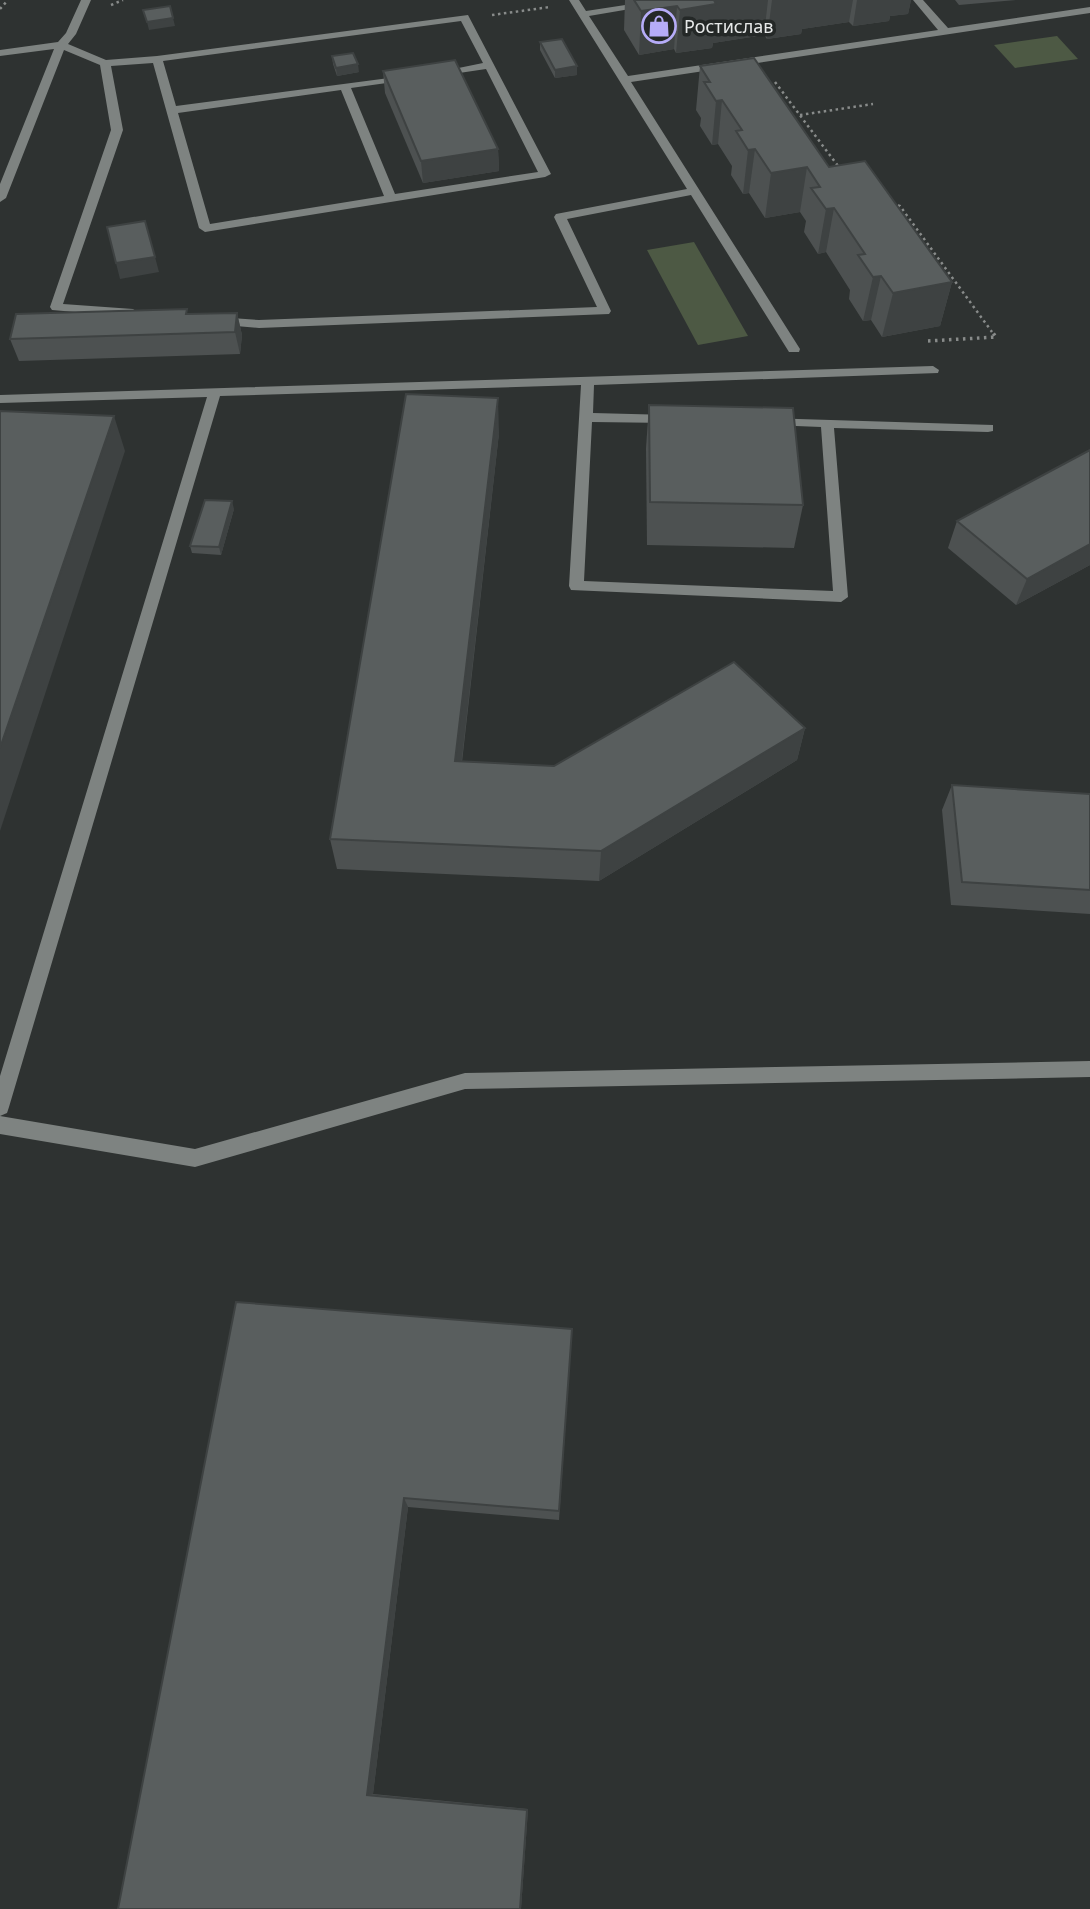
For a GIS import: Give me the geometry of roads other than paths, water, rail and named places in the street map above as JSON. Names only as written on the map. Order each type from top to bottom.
[{"type":"lane","points":[[0,198],[61,45],[71,34],[86,0]]},
{"type":"lane","points":[[574,0],[794,349]]},
{"type":"lane","points":[[584,14],[678,0]]},
{"type":"lane","points":[[918,0],[945,32]]},
{"type":"lane","points":[[625,80],[1090,10]]},
{"type":"lane","points":[[0,53],[61,45],[105,63],[157,59],[464,17],[487,66],[545,173],[205,228],[157,59]]},
{"type":"lane","points":[[105,63],[117,130],[56,306],[150,315]]},
{"type":"lane","points":[[173,110],[487,66]]},
{"type":"lane","points":[[345,86],[391,198]]},
{"type":"lane","points":[[204,320],[258,324],[605,311],[560,217],[695,191]]},
{"type":"lane","points":[[0,399],[933,370]]},
{"type":"lane","points":[[588,380],[576,586],[841,597],[827,423]]},
{"type":"lane","points":[[0,1107],[215,392]]},
{"type":"lane","points":[[585,417],[680,419]]},
{"type":"lane","points":[[760,421],[988,428]]},
{"type":"lane","points":[[0,1125],[195,1158],[466,1081],[1090,1069]]},
{"type":"place","name":"Ростислав","points":[[659,26]]}]
